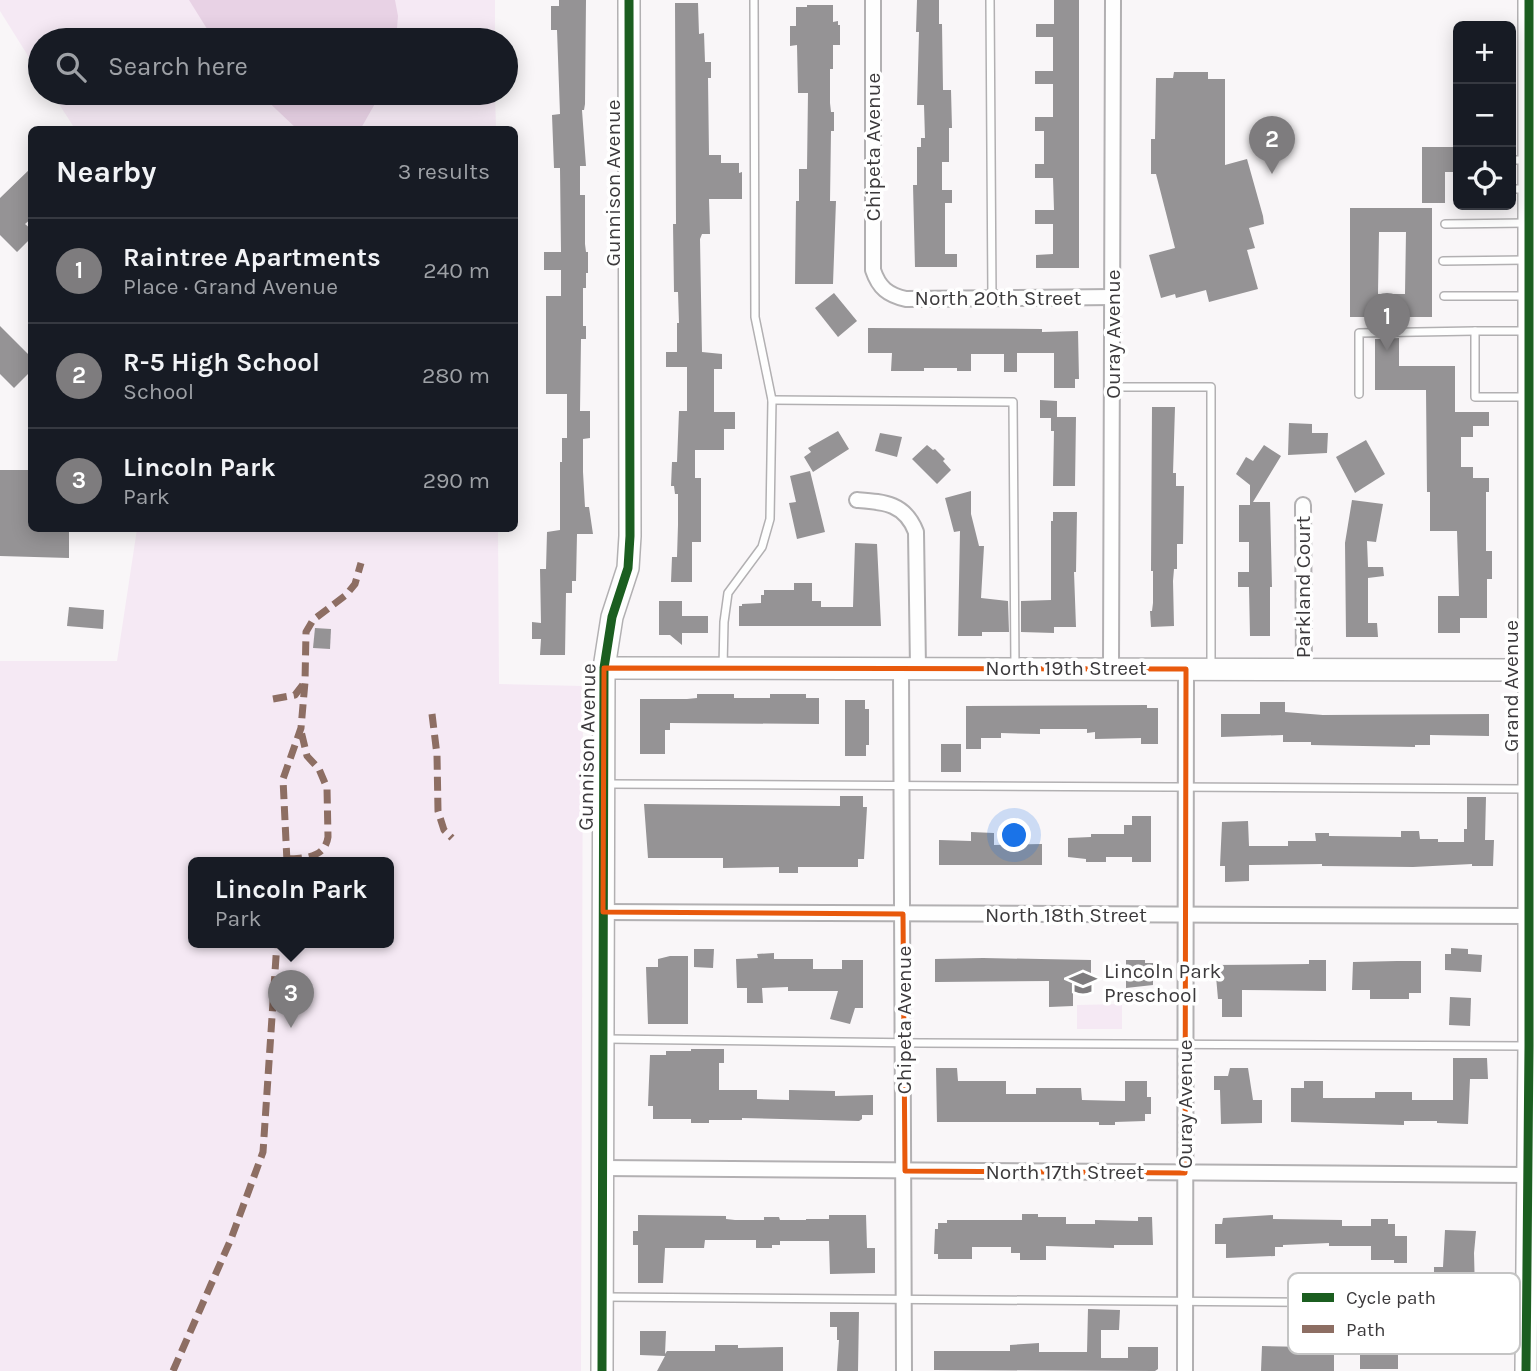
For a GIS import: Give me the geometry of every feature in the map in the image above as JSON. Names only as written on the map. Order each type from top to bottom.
[{"type":"street","name":"Gunnison Avenue","points":[[602,1371],[604,668],[606,640],[628,568],[630,536],[629,0]]},
{"type":"street","name":"Chipeta Avenue","points":[[873,0],[873,270],[877,283],[884,290]]},
{"type":"street","name":"Ouray Avenue","points":[[1111,668],[1113,0]]},
{"type":"street","name":"Grand Avenue","points":[[1526,1371],[1531,1162],[1529,670],[1533,640],[1529,223],[1520,190],[1520,160],[1533,133],[1529,0]]},
{"type":"street","name":"North 20th Street","points":[[884,290],[906,299],[1113,298]]},
{"type":"street","name":"Chipeta Avenue","points":[[856,500],[876,501],[901,509],[911,518],[916,531],[902,787],[904,1371]]},
{"type":"street","name":"Parkland Court","points":[[1303,505],[1304,670]]},
{"type":"street","name":"North 19th Street","points":[[604,668],[1529,670]]},
{"type":"street","name":"Ouray Avenue","points":[[1185,1371],[1186,669]]},
{"type":"street","name":"North 18th Street","points":[[603,912],[1529,916]]},
{"type":"street","name":"North 17th Street","points":[[602,1168],[1185,1173],[1531,1162]]},
{"type":"lane","points":[[723,668],[728,593],[762,547],[770,519],[772,400],[755,317],[754,0]]},
{"type":"lane","points":[[990,0],[992,298]]},
{"type":"lane","points":[[1445,224],[1529,223]]},
{"type":"lane","points":[[1443,261],[1529,260]]},
{"type":"lane","points":[[1444,296],[1529,296]]},
{"type":"lane","points":[[1475,331],[1475,397],[1529,397]]},
{"type":"lane","points":[[1359,394],[1359,333],[1529,331]]},
{"type":"lane","points":[[1113,387],[1211,387],[1211,669]]},
{"type":"lane","points":[[772,400],[1013,402],[1015,668]]},
{"type":"lane","points":[[603,784],[1529,789]]},
{"type":"lane","points":[[602,1038],[904,1043],[1529,1046]]},
{"type":"lane","points":[[602,1297],[1288,1302]]},
{"type":"lane","points":[[1520,1304],[1526,1304]]},
{"type":"highlighted area","points":[[604,668],[1186,669],[1185,1173],[905,1171],[903,914],[603,912]]},
{"type":"shaded area","points":[[0,0],[495,0],[495,28],[28,28],[28,56],[0,11]]},
{"type":"shaded area","points":[[189,0],[395,0],[398,16],[397,28],[206,28]]},
{"type":"shaded area","points":[[60,105],[495,105],[496,126],[73,126]]},
{"type":"shaded area","points":[[272,105],[374,105],[362,126],[294,126]]},
{"type":"shaded area","points":[[137,532],[498,532],[499,684],[583,686],[581,1371],[0,1371],[0,661],[117,661]]},
{"type":"shaded area","points":[[1122,1004],[1122,1029],[1077,1029],[1077,1005]]},
{"type":"building","points":[[559,0],[586,0],[585,104],[582,110],[586,166],[580,166],[580,195],[585,195],[588,273],[586,288],[583,288],[583,326],[586,326],[586,339],[581,339],[580,411],[590,411],[590,438],[583,439],[583,472],[585,507],[589,507],[593,534],[577,534],[576,581],[572,581],[572,593],[566,593],[565,655],[540,655],[541,639],[532,639],[532,622],[541,623],[540,569],[546,569],[547,532],[560,530],[560,462],[562,438],[567,438],[567,394],[546,394],[546,296],[561,296],[561,270],[544,270],[544,252],[561,252],[560,168],[554,168],[552,115],[560,114],[557,30],[551,30],[551,6],[559,6]]},
{"type":"building","points":[[917,0],[939,0],[943,90],[951,90],[952,128],[949,128],[949,162],[942,162],[942,190],[952,190],[952,203],[945,203],[945,254],[957,254],[957,267],[915,267],[913,185],[917,185],[917,147],[921,147],[921,138],[925,138],[924,105],[917,105]]},
{"type":"building","points":[[1054,0],[1079,0],[1079,268],[1036,268],[1036,255],[1053,254],[1053,224],[1035,224],[1035,210],[1054,210],[1053,178],[1035,178],[1035,164],[1044,164],[1044,131],[1035,131],[1035,117],[1053,117],[1053,84],[1035,84],[1035,71],[1053,71],[1053,37],[1036,37],[1036,24],[1054,24]]},
{"type":"building","points":[[675,3],[698,3],[699,34],[704,33],[705,62],[711,62],[711,78],[708,78],[709,155],[721,155],[721,163],[739,163],[739,173],[742,172],[742,199],[709,199],[710,234],[702,234],[700,239],[702,352],[722,354],[722,369],[714,369],[714,412],[735,412],[735,429],[724,429],[724,450],[695,450],[695,478],[701,478],[701,542],[692,542],[692,582],[671,582],[672,557],[677,557],[678,525],[678,494],[675,494],[674,486],[671,486],[672,462],[677,462],[679,411],[687,411],[687,367],[666,367],[666,352],[677,352],[679,323],[678,292],[674,292],[673,224],[676,224]]},
{"type":"building","points":[[833,5],[833,22],[838,21],[840,25],[840,45],[833,45],[833,69],[830,69],[830,103],[831,112],[834,112],[834,131],[831,131],[830,201],[836,201],[833,284],[795,284],[796,201],[799,201],[799,169],[807,169],[808,93],[798,93],[797,45],[790,46],[790,26],[796,26],[796,7]]},
{"type":"building","points":[[1174,72],[1208,72],[1208,79],[1225,79],[1225,165],[1247,159],[1263,216],[1264,224],[1249,228],[1255,248],[1247,250],[1258,289],[1209,302],[1206,290],[1176,298],[1175,294],[1161,298],[1149,255],[1175,248],[1156,174],[1151,174],[1151,139],[1155,139],[1156,78],[1173,78]]},
{"type":"building","points":[[1422,147],[1453,147],[1453,172],[1445,172],[1445,203],[1422,203]]},
{"type":"building","points":[[28,171],[28,221],[25,224],[28,227],[28,241],[17,252],[0,235],[0,198]]},
{"type":"building","points":[[1350,208],[1432,208],[1432,317],[1399,317],[1399,326],[1375,327],[1375,317],[1350,317]],"holes":[[[1379,232],[1406,232],[1405,294],[1378,294]]]},
{"type":"building","points":[[834,293],[857,321],[838,337],[815,308]]},
{"type":"building","points":[[0,326],[28,354],[28,374],[14,388],[0,374]]},
{"type":"building","points":[[868,328],[1078,331],[1079,379],[1075,379],[1075,388],[1054,388],[1054,353],[1017,353],[1017,372],[1004,372],[1004,354],[971,354],[971,371],[957,371],[957,368],[924,368],[924,371],[891,371],[892,353],[868,353]]},
{"type":"building","points":[[1399,338],[1399,366],[1455,366],[1455,412],[1489,412],[1489,426],[1473,426],[1473,437],[1461,437],[1461,467],[1473,467],[1473,478],[1489,478],[1489,492],[1486,492],[1486,551],[1492,551],[1492,579],[1487,579],[1487,618],[1460,618],[1460,633],[1438,633],[1438,596],[1459,596],[1457,531],[1430,531],[1426,390],[1375,390],[1375,339]]},
{"type":"building","points":[[1040,400],[1057,401],[1057,417],[1076,417],[1075,486],[1053,486],[1054,431],[1051,431],[1051,418],[1040,418]]},
{"type":"building","points":[[1152,407],[1175,407],[1173,473],[1176,473],[1176,486],[1184,486],[1183,544],[1177,544],[1177,569],[1174,569],[1173,581],[1174,626],[1151,627]]},
{"type":"building","points":[[1289,423],[1312,424],[1312,433],[1328,433],[1327,453],[1288,455]]},
{"type":"building","points":[[838,431],[849,449],[813,472],[804,457],[811,452],[808,448]]},
{"type":"building","points":[[880,433],[902,437],[897,457],[875,451]]},
{"type":"building","points":[[1366,440],[1385,474],[1355,493],[1336,457]]},
{"type":"building","points":[[927,445],[945,459],[943,461],[951,470],[937,484],[912,459]]},
{"type":"building","points":[[1264,445],[1281,456],[1253,502],[1270,502],[1270,636],[1250,636],[1249,587],[1238,587],[1238,572],[1249,572],[1249,542],[1239,542],[1239,505],[1250,505],[1250,485],[1236,474],[1246,457],[1253,461]]},
{"type":"building","points":[[0,470],[28,470],[28,532],[69,532],[69,558],[0,556]]},
{"type":"building","points":[[810,471],[825,532],[797,539],[789,503],[796,502],[790,476]]},
{"type":"building","points":[[971,491],[971,514],[979,546],[984,546],[981,598],[1008,601],[1009,632],[982,632],[982,636],[958,636],[960,531],[954,532],[945,498]]},
{"type":"building","points":[[1352,500],[1383,504],[1376,542],[1367,541],[1368,567],[1383,567],[1384,576],[1368,578],[1368,623],[1377,623],[1378,637],[1346,637],[1345,543]]},
{"type":"building","points":[[1053,512],[1077,512],[1074,572],[1076,627],[1054,627],[1054,633],[1021,632],[1021,601],[1051,600]]},
{"type":"building","points":[[855,543],[877,544],[881,626],[739,626],[739,606],[761,603],[764,590],[794,590],[794,583],[812,583],[812,601],[821,601],[821,607],[853,607]]},
{"type":"building","points":[[659,601],[682,601],[682,616],[708,616],[708,633],[682,633],[682,645],[670,635],[659,635]]},
{"type":"building","points":[[69,607],[104,610],[103,629],[67,626]]},
{"type":"building","points":[[315,628],[331,629],[330,649],[313,648]]},
{"type":"building","points":[[697,694],[770,698],[770,694],[806,694],[806,698],[819,698],[819,724],[670,723],[670,730],[665,730],[665,754],[640,754],[640,699],[687,699],[697,698]]},
{"type":"building","points":[[845,700],[865,700],[865,709],[869,709],[869,745],[866,745],[866,756],[845,756]]},
{"type":"building","points":[[1260,702],[1285,702],[1285,712],[1323,715],[1489,714],[1489,736],[1430,735],[1430,745],[1415,747],[1311,745],[1311,742],[1283,742],[1283,735],[1221,737],[1221,714],[1260,714]]},
{"type":"building","points":[[1147,705],[1147,708],[1158,708],[1158,744],[1141,744],[1141,738],[1095,739],[1095,732],[1087,733],[1087,729],[1040,729],[1040,734],[1001,733],[1001,738],[981,738],[981,749],[966,749],[966,706]]},
{"type":"building","points":[[941,744],[961,744],[961,772],[941,772]]},
{"type":"building","points":[[840,796],[863,796],[863,807],[867,807],[864,859],[858,859],[858,867],[798,867],[798,873],[779,873],[779,867],[723,868],[723,858],[648,858],[644,804],[840,806]]},
{"type":"building","points":[[1467,797],[1486,797],[1485,840],[1494,840],[1493,866],[1249,865],[1249,881],[1225,882],[1225,866],[1220,866],[1222,822],[1248,821],[1249,846],[1288,846],[1288,841],[1316,841],[1315,833],[1329,833],[1329,836],[1401,837],[1401,831],[1419,831],[1420,839],[1464,842],[1464,829],[1467,829]]},
{"type":"building","points":[[1132,816],[1151,816],[1151,862],[1132,862],[1132,857],[1106,857],[1106,862],[1086,862],[1086,859],[1068,857],[1068,838],[1091,837],[1091,834],[1124,834],[1124,825],[1132,825]]},
{"type":"building","points":[[971,832],[994,833],[994,845],[1042,844],[1042,865],[939,865],[939,840],[971,841]]},
{"type":"building","points":[[1451,948],[1468,949],[1468,954],[1482,955],[1481,972],[1445,970],[1445,954],[1451,954]]},
{"type":"building","points":[[694,949],[714,949],[713,968],[694,967]]},
{"type":"building","points":[[774,953],[774,959],[813,959],[813,969],[842,969],[842,960],[863,960],[863,1008],[855,1008],[850,1024],[830,1019],[838,991],[788,991],[788,987],[762,988],[763,1003],[747,1003],[747,988],[737,988],[736,959],[758,958],[757,954]]},
{"type":"building","points":[[688,956],[688,1024],[648,1024],[646,967],[658,967],[658,959]]},
{"type":"building","points":[[935,959],[1091,960],[1091,988],[1073,988],[1073,1006],[1049,1007],[1049,981],[935,982]]},
{"type":"building","points":[[1126,960],[1153,963],[1153,985],[1126,988]]},
{"type":"building","points":[[1309,960],[1326,960],[1326,991],[1242,990],[1242,1017],[1222,1017],[1222,999],[1218,999],[1215,965],[1309,964]]},
{"type":"building","points":[[1421,961],[1421,993],[1409,993],[1409,999],[1370,999],[1370,990],[1352,990],[1353,962]]},
{"type":"building","points":[[1450,997],[1471,998],[1470,1026],[1449,1025]]},
{"type":"building","points":[[724,1049],[724,1063],[719,1063],[719,1090],[757,1090],[757,1099],[789,1100],[789,1090],[835,1091],[835,1096],[873,1095],[873,1115],[862,1115],[859,1121],[742,1118],[691,1123],[691,1119],[653,1119],[653,1106],[648,1106],[650,1055],[666,1055],[666,1051]]},
{"type":"building","points":[[1453,1058],[1487,1058],[1488,1079],[1470,1079],[1468,1124],[1437,1121],[1404,1121],[1404,1125],[1291,1122],[1291,1088],[1304,1088],[1304,1081],[1323,1081],[1323,1098],[1375,1098],[1375,1092],[1412,1092],[1412,1100],[1453,1100]]},
{"type":"building","points":[[936,1068],[957,1068],[958,1081],[1006,1081],[1006,1094],[1036,1094],[1036,1088],[1081,1088],[1082,1100],[1125,1101],[1125,1081],[1147,1081],[1151,1114],[1145,1114],[1145,1121],[1115,1122],[1115,1125],[1099,1125],[1099,1122],[937,1122]]},
{"type":"building","points":[[1230,1068],[1248,1068],[1253,1100],[1262,1100],[1262,1123],[1221,1124],[1220,1090],[1214,1090],[1214,1076],[1228,1076]]},
{"type":"building","points":[[1022,1214],[1066,1217],[1066,1224],[1095,1224],[1095,1220],[1138,1221],[1138,1217],[1152,1217],[1153,1245],[1114,1245],[1114,1248],[1046,1246],[1046,1260],[1020,1260],[1020,1253],[1011,1253],[1011,1247],[972,1247],[972,1259],[938,1259],[938,1254],[934,1254],[935,1229],[938,1229],[938,1223],[947,1223],[947,1220],[1022,1220]]},
{"type":"building","points":[[638,1215],[726,1216],[726,1219],[735,1220],[779,1217],[780,1220],[806,1220],[829,1219],[829,1215],[866,1215],[867,1248],[875,1248],[875,1273],[830,1274],[829,1241],[780,1241],[780,1245],[772,1245],[772,1248],[756,1248],[756,1240],[705,1240],[704,1248],[665,1248],[663,1283],[638,1283],[638,1245],[633,1245],[633,1231],[638,1231]]},
{"type":"building","points":[[1273,1215],[1273,1219],[1342,1220],[1342,1226],[1371,1226],[1371,1219],[1388,1219],[1388,1224],[1395,1224],[1395,1236],[1407,1236],[1407,1263],[1371,1260],[1371,1246],[1329,1246],[1329,1243],[1283,1245],[1275,1247],[1275,1256],[1226,1258],[1226,1244],[1215,1244],[1215,1224],[1222,1224],[1223,1218]]},
{"type":"building","points":[[1445,1230],[1476,1231],[1475,1273],[1434,1273],[1434,1267],[1443,1267]]},
{"type":"building","points":[[1088,1309],[1120,1310],[1119,1330],[1101,1330],[1101,1358],[1128,1358],[1128,1347],[1158,1347],[1158,1369],[934,1370],[934,1351],[1010,1351],[1010,1345],[1039,1343],[1039,1352],[1087,1352]]},
{"type":"building","points":[[830,1312],[859,1312],[858,1371],[837,1371],[839,1340],[837,1327],[830,1327]]},
{"type":"building","points":[[640,1331],[666,1331],[665,1354],[667,1351],[715,1351],[715,1345],[738,1345],[738,1348],[783,1347],[783,1371],[657,1371],[665,1356],[640,1355]]},
{"type":"building","points":[[1262,1346],[1288,1347],[1288,1354],[1334,1354],[1334,1371],[1261,1371]]},
{"type":"building","points":[[1360,1354],[1398,1354],[1398,1369],[1360,1369]]},
{"type":"marked path","points":[[287,857],[283,779],[301,728],[306,632],[313,620],[346,595],[355,584],[361,563]]},
{"type":"marked path","points":[[273,699],[295,695],[305,682]]},
{"type":"marked path","points":[[432,714],[437,755],[438,811],[444,830],[452,838]]},
{"type":"marked path","points":[[301,731],[307,756],[319,769],[327,788],[326,844],[319,853],[307,857]]},
{"type":"marked path","points":[[173,1371],[231,1239],[263,1152],[277,948]]},
{"type":"cycle path","points":[[602,1371],[604,668],[612,617],[628,568],[630,536],[629,0]]},
{"type":"cycle path","points":[[1526,1371],[1529,1046],[1529,0]]},
{"type":"place","name":"R-5 High School","points":[[1272,174]]},
{"type":"place","name":"Raintree Apartments","points":[[1387,351]]},
{"type":"place","name":"Lincoln Park Preschool","points":[[1083,983]]},
{"type":"place","name":"Lincoln Park","points":[[291,1028]]}]
